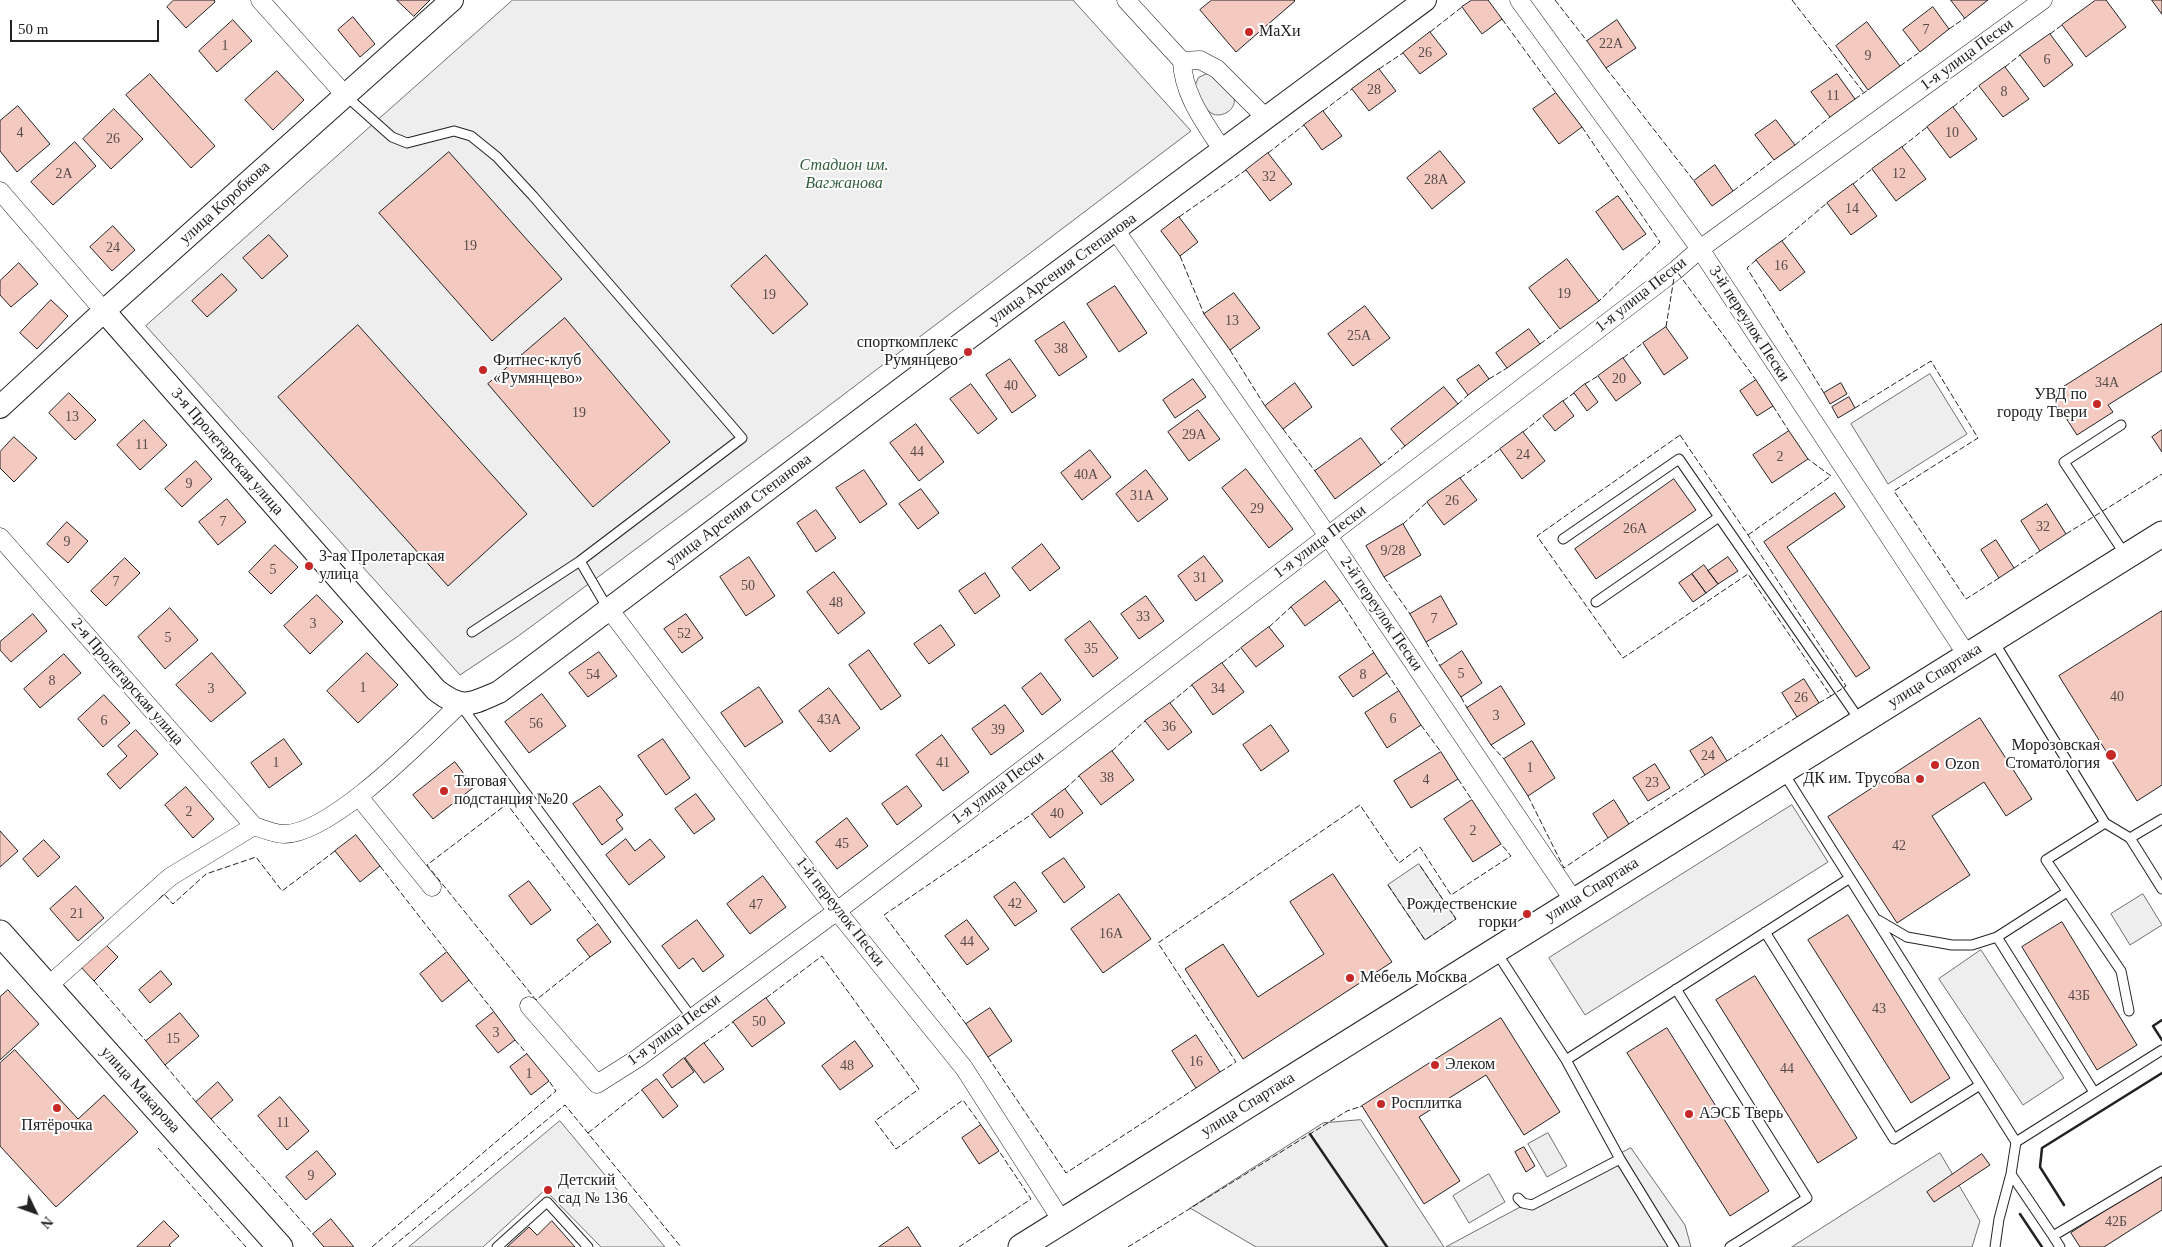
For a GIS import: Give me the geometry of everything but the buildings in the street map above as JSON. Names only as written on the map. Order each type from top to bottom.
[{"type":"main road","name":"улица Спартака","points":[[1021,1247],[2162,534]]},
{"type":"main road","name":"улица Макарова","points":[[1,937],[48,986],[280,1247]]},
{"type":"street","points":[[260,0],[346,95]]},
{"type":"street","name":"улица Коробкова","points":[[0,407],[104,311],[452,0]]},
{"type":"street","points":[[1126,0],[1182,61],[1182,74],[1188,93],[1200,116],[1223,150]]},
{"type":"street","name":"улица Арсения Степанова","points":[[254,826],[284,834],[307,830],[359,797],[460,704],[476,702],[499,692],[962,343],[1116,231],[1425,0]]},
{"type":"street","name":"3-й переулок Пески","points":[[1519,0],[1700,249],[1967,656]]},
{"type":"street","name":"1-я улица Пески","points":[[529,1006],[597,1084],[638,1058],[837,911],[1700,249],[2044,0]]},
{"type":"street","points":[[1182,61],[1200,60],[1217,69],[1266,118]]},
{"type":"street","name":"3-я Пролетарская улица","points":[[0,191],[436,690],[446,698],[460,704]]},
{"type":"street","name":"2-й переулок Пески","points":[[1116,231],[1328,536],[1574,902]]},
{"type":"street","name":"2-я Пролетарская улица","points":[[0,537],[254,826]]},
{"type":"street","name":"1-й переулок Пески","points":[[608,609],[837,911],[964,1068],[1062,1221]]},
{"type":"street","points":[[359,797],[432,887]]},
{"type":"street","points":[[48,986],[170,877],[254,826]]},
{"type":"lane","points":[[346,95],[392,137],[407,143],[454,131],[472,136],[497,157],[534,196],[742,438],[580,561],[472,632]]},
{"type":"lane","points":[[2121,424],[2064,462],[2126,556]]},
{"type":"lane","points":[[1564,539],[1679,459],[1861,722]]},
{"type":"lane","points":[[1596,602],[1719,517]]},
{"type":"lane","points":[[580,561],[608,609]]},
{"type":"lane","points":[[1992,640],[2105,823],[2130,838],[2162,889]]},
{"type":"lane","points":[[460,704],[692,1018]]},
{"type":"lane","points":[[1783,771],[2016,1142],[2011,1174],[1999,1218],[1995,1247]]},
{"type":"lane","points":[[2130,838],[2162,819]]},
{"type":"lane","points":[[2105,823],[2046,860],[2121,971],[2129,1011]]},
{"type":"lane","points":[[1566,1060],[1850,878]]},
{"type":"lane","points":[[1875,918],[1907,937],[1952,945],[1972,945],[1997,937],[2067,892]]},
{"type":"lane","points":[[1765,932],[1894,1139],[1980,1085]]},
{"type":"lane","points":[[1997,937],[2094,1092]]},
{"type":"lane","points":[[1496,950],[1566,1060],[1620,1159],[1674,1247]]},
{"type":"lane","points":[[1676,989],[1807,1198],[1730,1247]]},
{"type":"lane","points":[[2016,1142],[2162,1050]]},
{"type":"lane","points":[[1518,1198],[1523,1203],[1532,1205],[1620,1159]]},
{"type":"lane","points":[[2053,1236],[2162,1171]]},
{"type":"lane","points":[[2011,1174],[2060,1247]]},
{"type":"lane","points":[[497,1247],[547,1202],[588,1247]]},
{"type":"green space","name":"Стадион им. Вагжанова","points":[[513,0],[1073,0],[1191,131],[818,414],[517,637],[460,675],[146,326]]},
{"type":"green space","points":[[1209,73],[1227,88],[1234,99],[1232,108],[1220,115],[1215,115],[1205,108],[1195,86],[1198,78]]},
{"type":"green space","points":[[1930,374],[1967,434],[1888,484],[1851,424]]},
{"type":"green space","points":[[1792,805],[1828,862],[1585,1015],[1549,958]]},
{"type":"green space","points":[[1419,864],[1456,919],[1425,940],[1388,885]]},
{"type":"green space","points":[[2143,894],[2162,925],[2130,945],[2111,914]]},
{"type":"green space","points":[[1981,950],[2064,1078],[2023,1105],[1939,979]]},
{"type":"green space","points":[[1361,1120],[1444,1247],[1256,1247],[1190,1208],[1323,1123]]},
{"type":"green space","name":"Детский сад № 136","points":[[560,1121],[665,1247],[601,1247],[545,1190],[483,1247],[409,1247]]},
{"type":"green space","points":[[1548,1133],[1567,1166],[1547,1177],[1528,1144]]},
{"type":"green space","points":[[1631,1148],[1685,1225],[1691,1247],[1446,1247]]},
{"type":"green space","points":[[1940,1153],[1980,1221],[1972,1247],[1792,1247]]},
{"type":"green space","points":[[1489,1174],[1505,1202],[1469,1223],[1453,1196]]},
{"type":"fence","points":[[1555,0],[1587,41]]},
{"type":"fence","points":[[1792,0],[1864,93]]},
{"type":"fence","points":[[1430,32],[1462,7]]},
{"type":"fence","points":[[1949,29],[1965,18]]},
{"type":"fence","points":[[1502,19],[1556,93]]},
{"type":"fence","points":[[2050,34],[2062,25]]},
{"type":"fence","points":[[1900,66],[1920,52]]},
{"type":"fence","points":[[1379,69],[1403,53]]},
{"type":"fence","points":[[2005,67],[2020,55]]},
{"type":"fence","points":[[1606,68],[1694,181]]},
{"type":"fence","points":[[1953,107],[1979,86]]},
{"type":"fence","points":[[1323,111],[1352,89]]},
{"type":"fence","points":[[1855,99],[1868,90]]},
{"type":"fence","points":[[1795,145],[1830,117]]},
{"type":"fence","points":[[1268,153],[1304,125]]},
{"type":"fence","points":[[1582,127],[1660,242],[1599,301]]},
{"type":"fence","points":[[1902,147],[1927,127]]},
{"type":"fence","points":[[1733,191],[1774,160]]},
{"type":"fence","points":[[1853,184],[1872,169]]},
{"type":"fence","points":[[1179,217],[1246,170]]},
{"type":"fence","points":[[1782,241],[1827,203]]},
{"type":"fence","points":[[1180,256],[1204,314]]},
{"type":"fence","points":[[1756,260],[1747,268],[1824,393]]},
{"type":"fence","points":[[1678,273],[1756,380]]},
{"type":"fence","points":[[1666,327],[1674,278]]},
{"type":"fence","points":[[1540,344],[1560,329]]},
{"type":"fence","points":[[1623,358],[1643,343]]},
{"type":"fence","points":[[1230,350],[1265,406]]},
{"type":"fence","points":[[1855,408],[1931,361],[1978,438],[1894,491],[1966,599],[1999,578]]},
{"type":"fence","points":[[1489,379],[1507,368]]},
{"type":"fence","points":[[1585,384],[1598,376]]},
{"type":"fence","points":[[1563,401],[1574,393]]},
{"type":"fence","points":[[1458,404],[1468,395]]},
{"type":"fence","points":[[1773,406],[1789,431]]},
{"type":"fence","points":[[1523,432],[1543,416]]},
{"type":"fence","points":[[1283,429],[1315,471]]},
{"type":"fence","points":[[1680,435],[1748,535],[1846,686],[1831,696],[1748,574],[1623,658],[1537,536],[1680,435]]},
{"type":"fence","points":[[1381,465],[1405,446]]},
{"type":"fence","points":[[1460,478],[1500,449]]},
{"type":"fence","points":[[1748,535],[1831,476],[1808,459]]},
{"type":"fence","points":[[2066,534],[2162,474]]},
{"type":"fence","points":[[1403,524],[1427,502]]},
{"type":"fence","points":[[2014,568],[2040,551]]},
{"type":"fence","points":[[1384,577],[1410,614]]},
{"type":"fence","points":[[1340,600],[1374,653]]},
{"type":"fence","points":[[1269,627],[1291,607]]},
{"type":"fence","points":[[1426,642],[1440,666]]},
{"type":"fence","points":[[1222,663],[1241,648]]},
{"type":"fence","points":[[1387,673],[1399,691]]},
{"type":"fence","points":[[1170,703],[1192,685]]},
{"type":"fence","points":[[1819,703],[1831,696]]},
{"type":"fence","points":[[1461,697],[1467,708]]},
{"type":"fence","points":[[1727,761],[1797,717]]},
{"type":"fence","points":[[1112,751],[1145,721]]},
{"type":"fence","points":[[1421,725],[1441,752]]},
{"type":"fence","points":[[1491,745],[1504,759]]},
{"type":"fence","points":[[1629,824],[1705,775]]},
{"type":"fence","points":[[1065,789],[1079,776]]},
{"type":"fence","points":[[1458,779],[1472,800]]},
{"type":"fence","points":[[1528,796],[1564,868],[1608,838]]},
{"type":"fence","points":[[590,957],[536,1000],[427,865],[507,804],[598,924]]},
{"type":"fence","points":[[1220,1072],[1236,1062],[1158,943],[1360,805],[1399,863],[1420,847],[1451,895],[1511,856],[1501,844]]},
{"type":"fence","points":[[966,1024],[884,915],[1032,814]]},
{"type":"fence","points":[[159,899],[164,894],[173,904],[206,874],[256,857],[282,891],[335,851]]},
{"type":"fence","points":[[1388,885],[1425,940],[1456,919],[1419,864]]},
{"type":"fence","points":[[380,866],[447,952]]},
{"type":"fence","points":[[766,998],[822,956],[919,1089],[875,1121],[896,1149],[963,1100],[981,1125]]},
{"type":"fence","points":[[469,980],[494,1012]]},
{"type":"fence","points":[[94,981],[146,1041]]},
{"type":"fence","points":[[704,1043],[733,1022]]},
{"type":"fence","points":[[515,1040],[527,1054]]},
{"type":"fence","points":[[988,1057],[1066,1173],[1196,1088]]},
{"type":"fence","points":[[165,1065],[196,1102]]},
{"type":"fence","points":[[372,1247],[556,1091],[549,1081]]},
{"type":"fence","points":[[588,1133],[642,1090]]},
{"type":"fence","points":[[392,1247],[565,1105],[681,1247]]},
{"type":"fence","points":[[1128,1247],[1347,1111],[1362,1106]]},
{"type":"fence","points":[[211,1119],[313,1234]]},
{"type":"fence","points":[[158,1148],[246,1247]]},
{"type":"fence","points":[[959,1247],[1031,1199],[999,1151]]},
{"type":"wall","points":[[2162,1020],[2153,1026],[2162,1040]]},
{"type":"wall","points":[[2064,1205],[2040,1167],[2042,1148],[2162,1073]]},
{"type":"wall","points":[[1310,1134],[1387,1247]]},
{"type":"wall","points":[[2020,1214],[2042,1247]]},
{"type":"place","name":"МаХи","points":[[1249,32]]},
{"type":"place","name":"cпорткомплекс Румянцево","points":[[968,352]]},
{"type":"place","name":"Фитнес-клуб «Румянцево»","points":[[483,370]]},
{"type":"place","name":"УВД по городу Твери","points":[[2097,404]]},
{"type":"place","name":"3-ая Пролетарская улица","points":[[309,566]]},
{"type":"place","name":"Морозовская Стоматология","points":[[2111,755]]},
{"type":"place","name":"Ozon","points":[[1935,765]]},
{"type":"place","name":"ДК им. Трусова","points":[[1920,779]]},
{"type":"place","name":"Тяговая подстанция №20","points":[[444,791]]},
{"type":"place","name":"Рождественские горки","points":[[1527,914]]},
{"type":"place","name":"Мебель Москва","points":[[1350,978]]},
{"type":"place","name":"Элеком","points":[[1435,1065]]},
{"type":"place","name":"Росплитка","points":[[1381,1104]]},
{"type":"place","name":"Пятёрочка","points":[[57,1108]]},
{"type":"place","name":"АЭСБ Тверь","points":[[1689,1114]]},
{"type":"place","name":"Детский сад № 136","points":[[548,1190]]}]
